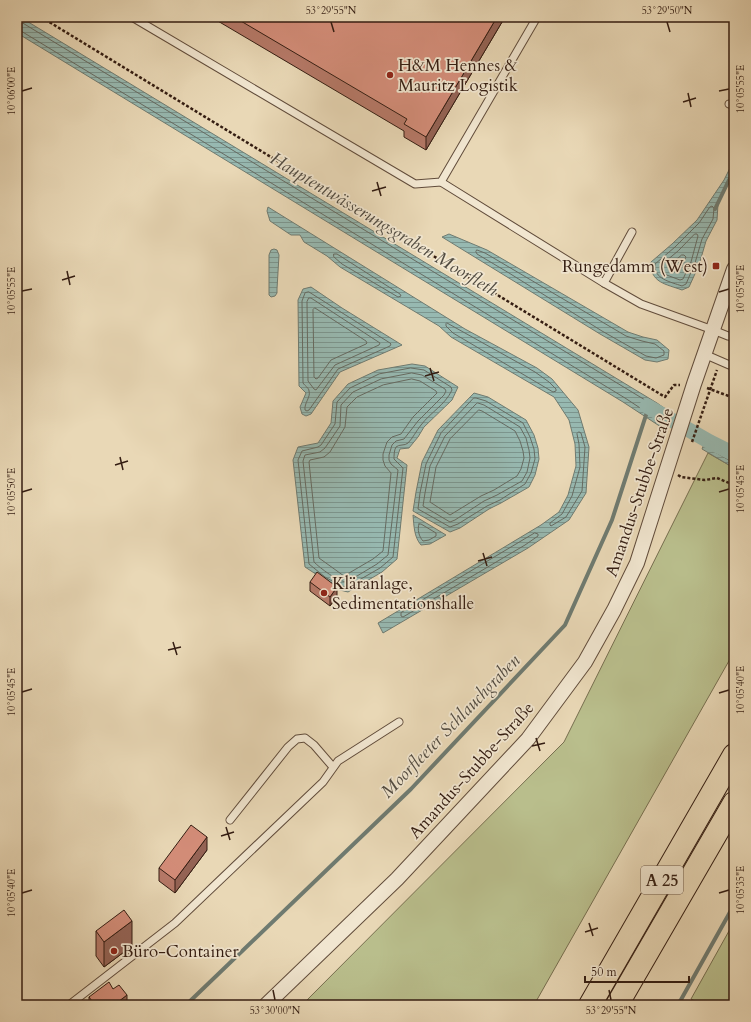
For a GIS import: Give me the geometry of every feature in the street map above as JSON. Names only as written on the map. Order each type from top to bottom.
[{"type":"highway","name":"A 25","points":[[590,1005],[734,755]]},
{"type":"highway","name":"A 25","points":[[617,1005],[734,803]]},
{"type":"street","name":"Amandus-Stubbe-Straße","points":[[266,1005],[397,879],[528,739],[585,662],[614,610],[637,563],[694,384],[734,269]]},
{"type":"lane","points":[[132,17],[415,184],[441,182],[604,283],[641,304],[734,337]]},
{"type":"lane","points":[[441,182],[537,17]]},
{"type":"lane","points":[[604,283],[632,232]]},
{"type":"lane","points":[[704,354],[734,367]]},
{"type":"lane","points":[[69,1005],[175,924],[323,782],[338,761],[399,722]]},
{"type":"lane","points":[[230,820],[288,747],[297,739],[305,738],[314,745],[333,767]]},
{"type":"path","points":[[41,17],[665,397],[674,385],[694,384],[734,398]]},
{"type":"path","points":[[692,442],[720,362]]},
{"type":"path","points":[[668,467],[681,477],[705,480],[717,478],[734,485]]},
{"type":"green space","points":[[708,453],[734,468],[734,652],[534,1005],[302,1005],[564,742]]},
{"type":"green space","points":[[734,922],[734,1005],[702,1005],[691,999]]},
{"type":"water","points":[[17,17],[20,17],[657,403],[667,410],[661,427],[623,402],[17,33]]},
{"type":"water","points":[[734,160],[734,169],[718,204],[717,220],[706,241],[699,265],[689,287],[682,290],[660,282],[653,274],[651,262],[697,220],[724,180]]},
{"type":"water","points":[[268,207],[465,329],[537,368],[552,379],[578,410],[589,447],[586,493],[569,520],[528,548],[383,633],[378,623],[541,525],[559,512],[568,495],[576,466],[575,444],[569,420],[554,397],[451,337],[439,326],[340,267],[327,256],[304,242],[300,235],[291,235],[270,221],[267,211]]},
{"type":"water","points":[[449,234],[487,250],[628,332],[657,340],[669,350],[668,359],[657,362],[645,360],[442,237]]},
{"type":"water","points":[[271,250],[277,250],[279,255],[277,293],[275,296],[271,297],[269,295],[269,255]]},
{"type":"water","points":[[311,287],[402,345],[340,372],[311,414],[306,416],[302,414],[300,407],[306,393],[299,386],[298,300],[303,289]]},
{"type":"water","points":[[412,364],[425,366],[458,387],[452,400],[424,427],[409,448],[400,449],[397,458],[407,465],[397,559],[382,572],[348,592],[340,590],[305,567],[293,460],[298,447],[318,443],[331,423],[333,401],[348,384],[378,370]]},
{"type":"water","points":[[474,393],[488,397],[526,420],[534,435],[538,448],[539,459],[535,475],[529,487],[489,509],[460,528],[450,532],[413,511],[416,492],[422,462],[438,430]]},
{"type":"water","points":[[708,434],[734,449],[734,468],[702,449]]},
{"type":"water","points":[[413,515],[446,535],[430,544],[421,545],[416,535]]},
{"type":"building","name":"H&M Hennes & Mauritz Logistik","points":[[234,17],[497,17],[426,137],[404,124],[407,119]]},
{"type":"building","points":[[317,572],[337,587],[330,597],[310,582]]},
{"type":"building","points":[[191,825],[207,837],[175,880],[159,868]]},
{"type":"building","points":[[124,910],[132,921],[104,942],[96,931]]},
{"type":"building","points":[[109,982],[113,989],[119,985],[127,995],[114,1005],[95,1005],[89,997]]},
{"type":"waterway","points":[[715,209],[729,180]]},
{"type":"waterway","name":"Hauptentwässerungsgraben Moorfleth","points":[[647,406],[734,454]]},
{"type":"waterway","name":"Moorfleeter Schlauchgraben","points":[[186,1005],[411,789],[565,625],[612,520],[647,412]]},
{"type":"waterway","points":[[678,1005],[734,905]]},
{"type":"waterway","points":[[680,1001],[686,1005]]},
{"type":"place","name":"H&M Hennes & Mauritz Logistik","points":[[390,75]]},
{"type":"place","name":"Rungedamm (West)","points":[[716,266]]},
{"type":"place","name":"Kläranlage, Sedimentationshalle","points":[[324,593]]},
{"type":"place","name":"Büro-Container","points":[[114,951]]}]
